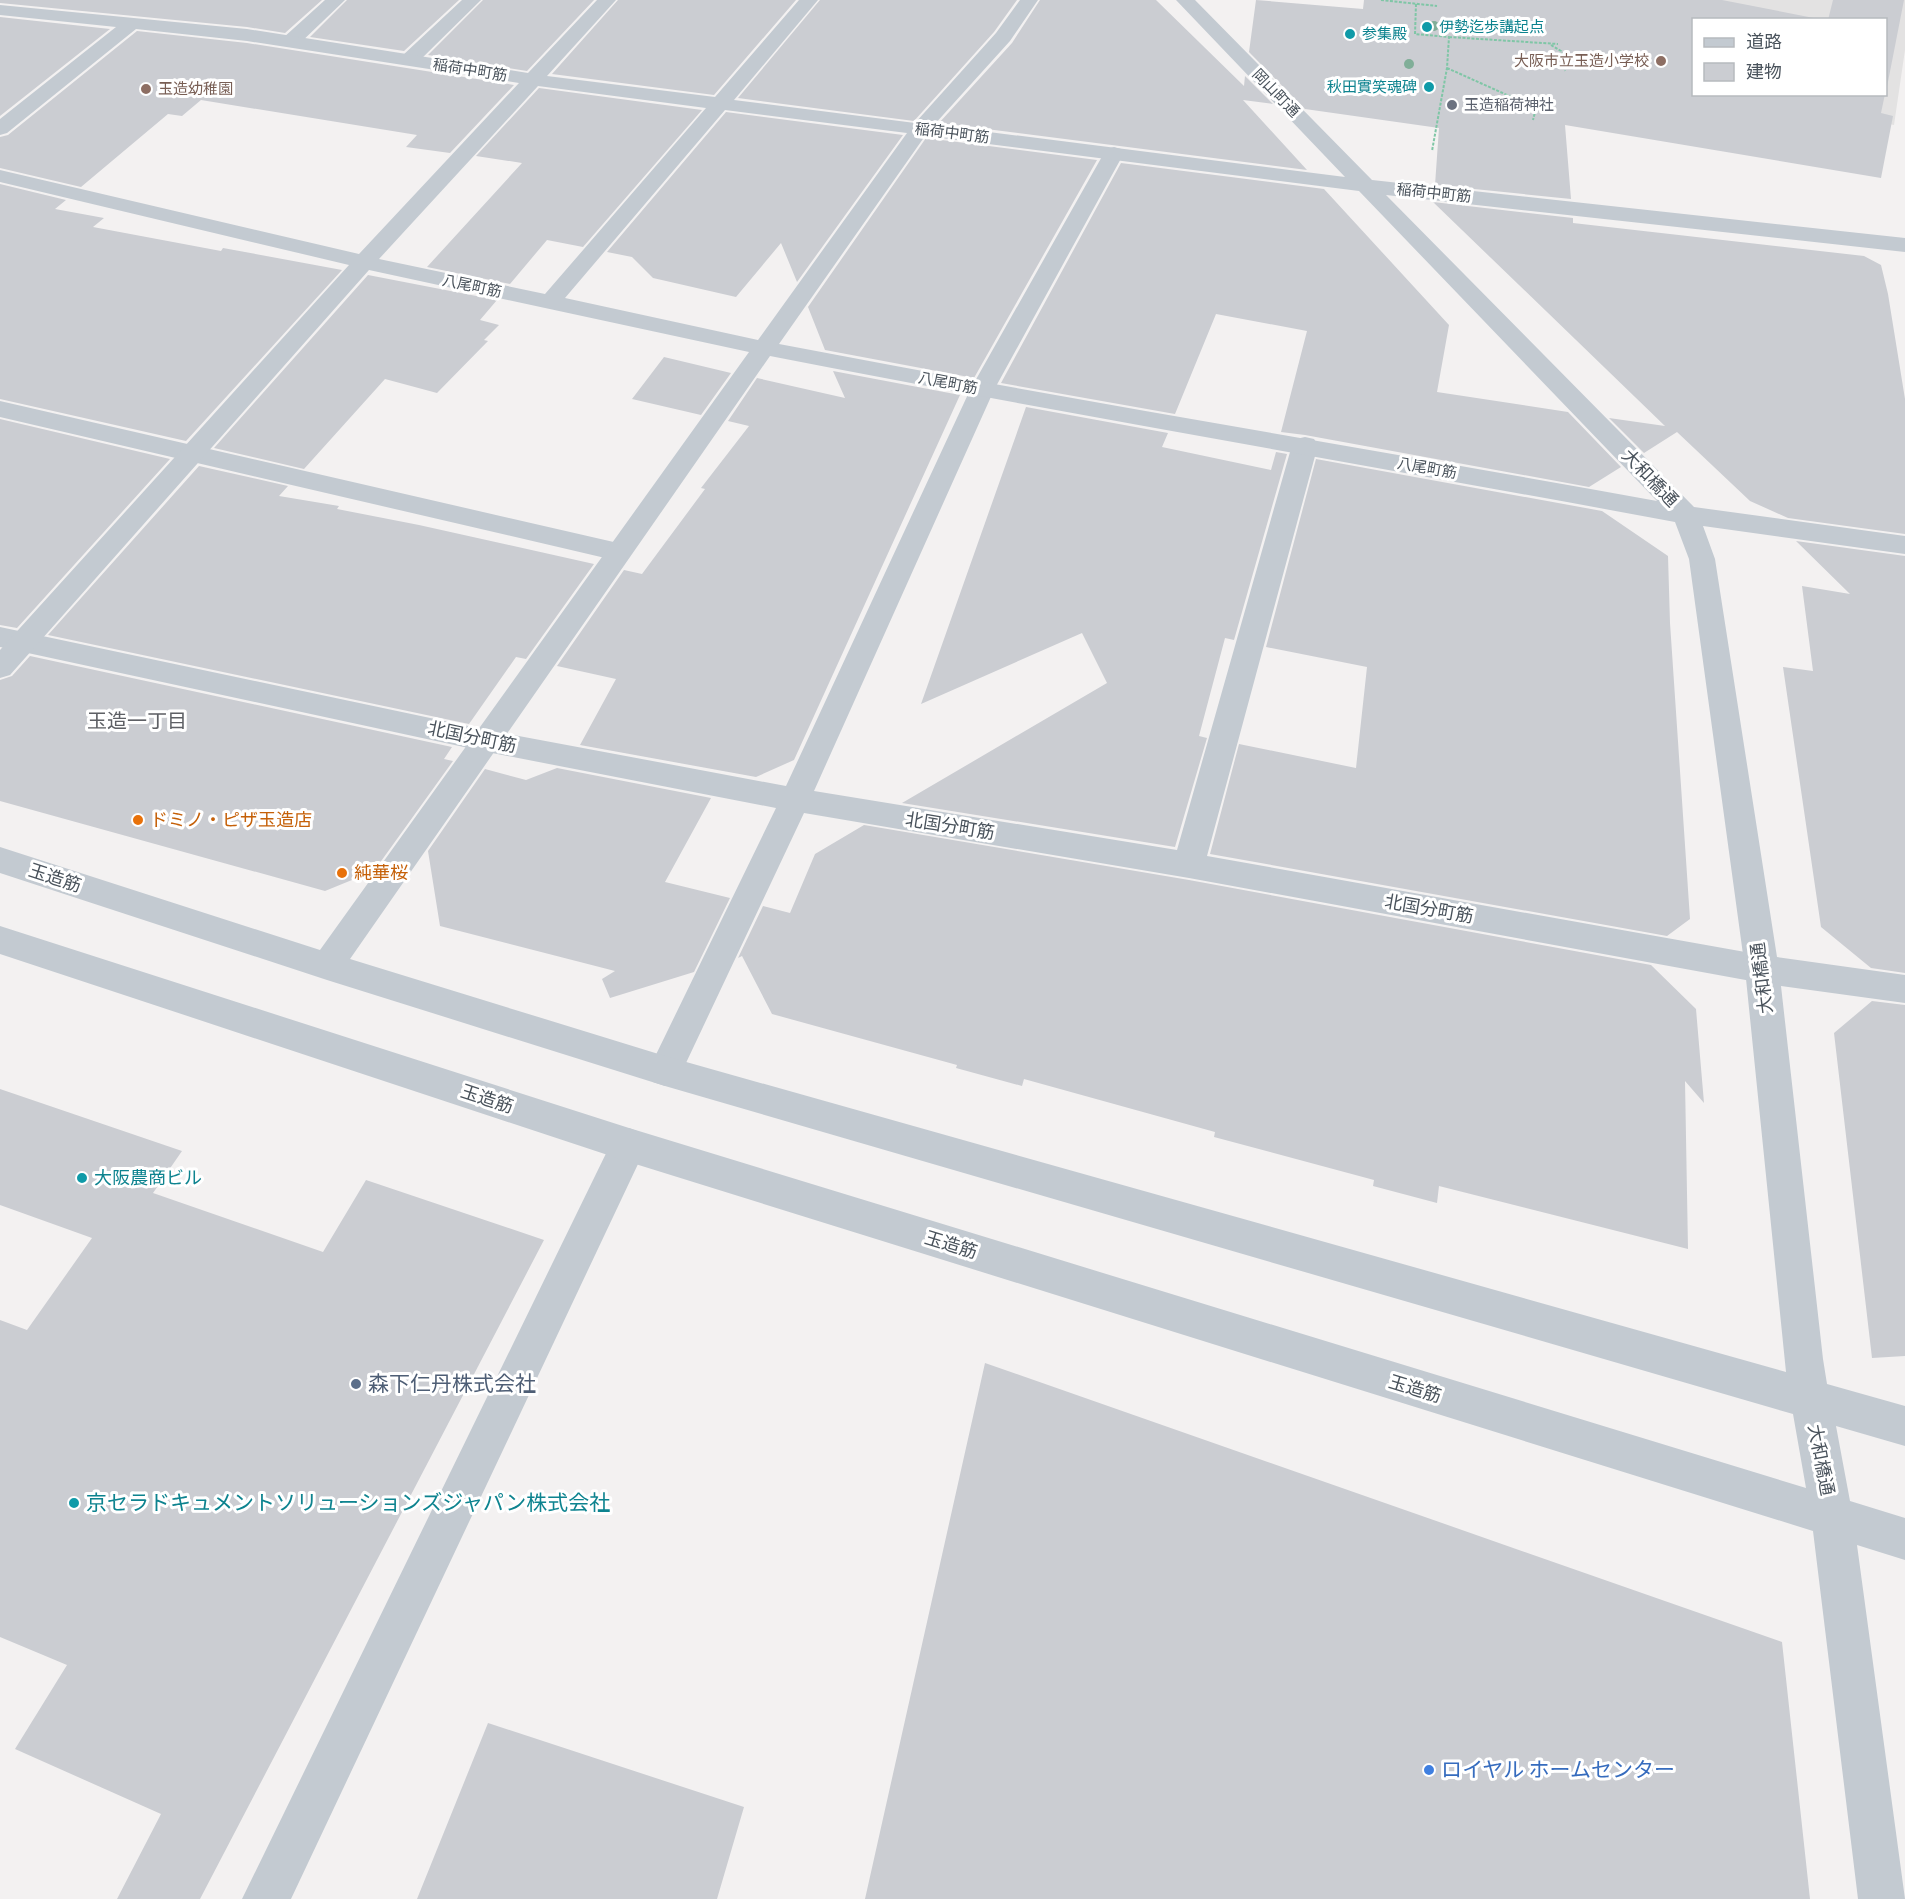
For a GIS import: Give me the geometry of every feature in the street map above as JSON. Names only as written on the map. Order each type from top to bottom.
[{"type":"street","points":[[290,42],[336,0]]},
{"type":"street","points":[[409,60],[472,0]]},
{"type":"street","points":[[0,668],[12,640],[195,453],[364,262],[607,0]]},
{"type":"street","points":[[550,302],[809,0]]},
{"type":"street","points":[[327,966],[618,552],[920,129],[1003,37],[1029,0]]},
{"type":"street","name":"岡山町通","points":[[1185,0],[1366,186]]},
{"type":"street","name":"稲荷中町筋","points":[[0,10],[290,42],[534,80],[1366,186],[1905,245]]},
{"type":"street","points":[[0,129],[133,23]]},
{"type":"street","points":[[665,1071],[795,800],[982,390],[1114,153]]},
{"type":"street","name":"八尾町筋","points":[[0,176],[364,262],[765,348],[982,390],[1305,445],[1686,515],[1905,545]]},
{"type":"street","name":"大和橋通","points":[[1366,186],[1686,515],[1702,559],[1762,969],[1803,1359],[1832,1517],[1882,1899]]},
{"type":"street","points":[[0,410],[618,552]]},
{"type":"street","points":[[1189,865],[1305,445]]},
{"type":"street","name":"北国分町筋","points":[[12,640],[487,741],[795,800],[1189,865],[1762,969],[1905,989]]},
{"type":"street","name":"玉造筋","points":[[0,860],[327,966],[665,1071],[1905,1426]]},
{"type":"street","name":"玉造筋","points":[[0,940],[630,1145],[1905,1539]]},
{"type":"street","points":[[266,1899],[630,1145]]},
{"type":"path","points":[[1381,0],[1437,6]]},
{"type":"path","points":[[1416,4],[1415,34],[1558,44]]},
{"type":"path","points":[[1422,192],[1438,127],[1449,37]]},
{"type":"path","points":[[1548,43],[1561,51],[1565,71]]},
{"type":"path","points":[[1447,68],[1536,108],[1533,120]]},
{"type":"shaded area","points":[[1574,0],[1905,0],[1905,50],[1894,125],[1746,96],[1887,96],[1887,18],[1692,20]]},
{"type":"building","points":[[0,0],[322,0],[285,33],[247,27],[0,3]]},
{"type":"building","points":[[347,0],[459,0],[404,51],[310,37]]},
{"type":"building","points":[[483,0],[594,0],[527,71],[428,55]]},
{"type":"building","points":[[618,0],[796,0],[714,95],[552,74]]},
{"type":"building","points":[[820,0],[1017,0],[994,32],[914,121],[738,98]]},
{"type":"building","points":[[1040,0],[1156,0],[1244,86],[1245,76],[1273,104],[1243,100],[1307,170],[939,123],[1012,43]]},
{"type":"building","name":"玉造稲荷神社","points":[[1256,0],[1363,9],[1364,0],[1722,0],[1814,18],[1692,18],[1692,96],[1885,96],[1881,113],[1893,116],[1881,178],[1565,125],[1571,199],[1435,185],[1439,128],[1305,109],[1249,52]]},
{"type":"building","points":[[1833,0],[1904,0],[1887,87],[1887,18],[1828,18]]},
{"type":"building","points":[[0,17],[110,29],[0,116]]},
{"type":"building","points":[[137,31],[247,43],[514,85],[450,153],[406,147],[417,135],[201,100],[182,116],[168,114],[81,187],[0,168],[0,137],[8,135]]},
{"type":"building","points":[[539,88],[702,110],[583,247],[547,240],[510,284],[427,267],[522,163],[476,156]]},
{"type":"building","points":[[726,112],[903,135],[797,282],[781,243],[736,297],[653,278],[632,257],[607,252]]},
{"type":"building","points":[[926,138],[1097,160],[974,378],[825,350],[808,307]]},
{"type":"building","points":[[1121,163],[1324,189],[1449,325],[1437,392],[1568,412],[1621,467],[1589,487],[1281,432],[1307,331],[1216,314],[1175,414],[1001,383]]},
{"type":"building","points":[[0,184],[66,200],[55,209],[104,218],[93,227],[221,251],[223,248],[342,270],[186,441],[0,399]]},
{"type":"building","points":[[1433,202],[1573,218],[1573,223],[1864,256],[1881,265],[1905,399],[1905,534],[1788,518],[1750,501],[1677,432],[1644,453],[1609,418],[1665,426]]},
{"type":"building","points":[[368,275],[497,300],[480,320],[499,325],[484,340],[488,341],[437,393],[385,379],[304,469],[214,448]]},
{"type":"building","points":[[664,357],[731,373],[701,415],[632,399]]},
{"type":"building","points":[[833,371],[960,395],[794,760],[756,777],[580,745],[616,679],[557,666],[624,570],[642,574],[705,489],[701,488],[749,426],[728,421],[757,378],[845,398]]},
{"type":"building","points":[[1026,407],[1168,433],[1162,447],[1271,470],[1276,452],[1287,454],[1234,640],[1225,638],[1199,736],[1207,738],[1175,847],[902,803],[1107,683],[1082,633],[921,704]]},
{"type":"building","points":[[0,419],[170,459],[17,628],[0,625]]},
{"type":"building","points":[[1316,459],[1602,511],[1668,556],[1670,623],[1690,919],[1667,936],[1210,854],[1239,744],[1356,768],[1367,667],[1266,647]]},
{"type":"building","points":[[199,466],[288,486],[279,496],[339,506],[337,509],[594,564],[526,659],[516,657],[469,724],[48,635]]},
{"type":"building","points":[[1796,541],[1905,556],[1905,973],[1871,968],[1821,927],[1783,667],[1813,671],[1802,586],[1850,594]]},
{"type":"building","points":[[30,656],[452,747],[444,759],[453,761],[374,871],[325,891],[0,801],[0,680],[12,676]]},
{"type":"building","points":[[557,768],[711,798],[665,882],[730,898],[694,972],[610,998],[602,979],[615,971],[440,926],[428,851],[485,769],[526,780]]},
{"type":"building","points":[[864,825],[1189,880],[1651,965],[1696,1009],[1704,1103],[1685,1081],[1688,1249],[1439,1186],[1437,1203],[1373,1186],[1374,1180],[1214,1137],[1215,1132],[1024,1079],[1022,1086],[956,1068],[957,1065],[772,1014],[742,956],[738,958],[763,906],[790,913],[815,854]]},
{"type":"building","points":[[1872,1001],[1905,1005],[1905,1356],[1872,1358],[1834,1033]]},
{"type":"building","points":[[0,1089],[182,1151],[153,1193],[323,1252],[366,1180],[544,1240],[200,1899],[117,1899],[161,1814],[15,1749],[67,1665],[0,1637],[0,1320],[27,1330],[92,1238],[0,1205]]},
{"type":"building","name":"ロイヤル ホームセンター","points":[[985,1363],[1782,1642],[1810,1899],[865,1899]]},
{"type":"building","points":[[488,1723],[744,1807],[717,1899],[417,1899]]},
{"type":"place","name":"伊勢迄歩講起点","points":[[1427,27]]},
{"type":"place","name":"参集殿","points":[[1350,34]]},
{"type":"place","name":"大阪市立玉造小学校","points":[[1661,61]]},
{"type":"place","name":"秋田實笑魂碑","points":[[1429,87]]},
{"type":"place","name":"玉造幼稚園","points":[[146,89]]},
{"type":"place","name":"玉造稲荷神社","points":[[1452,105]]},
{"type":"place","name":"ドミノ・ピザ玉造店","points":[[138,820]]},
{"type":"place","name":"純華桜","points":[[342,873]]},
{"type":"place","name":"大阪農商ビル","points":[[82,1178]]},
{"type":"place","name":"森下仁丹株式会社","points":[[356,1384]]},
{"type":"place","name":"京セラドキュメントソリューションズジャパン株式会社","points":[[74,1503]]},
{"type":"place","name":"ロイヤル ホームセンター","points":[[1429,1770]]},
{"type":"district","name":"玉造一丁目","points":[[137,721]]}]
